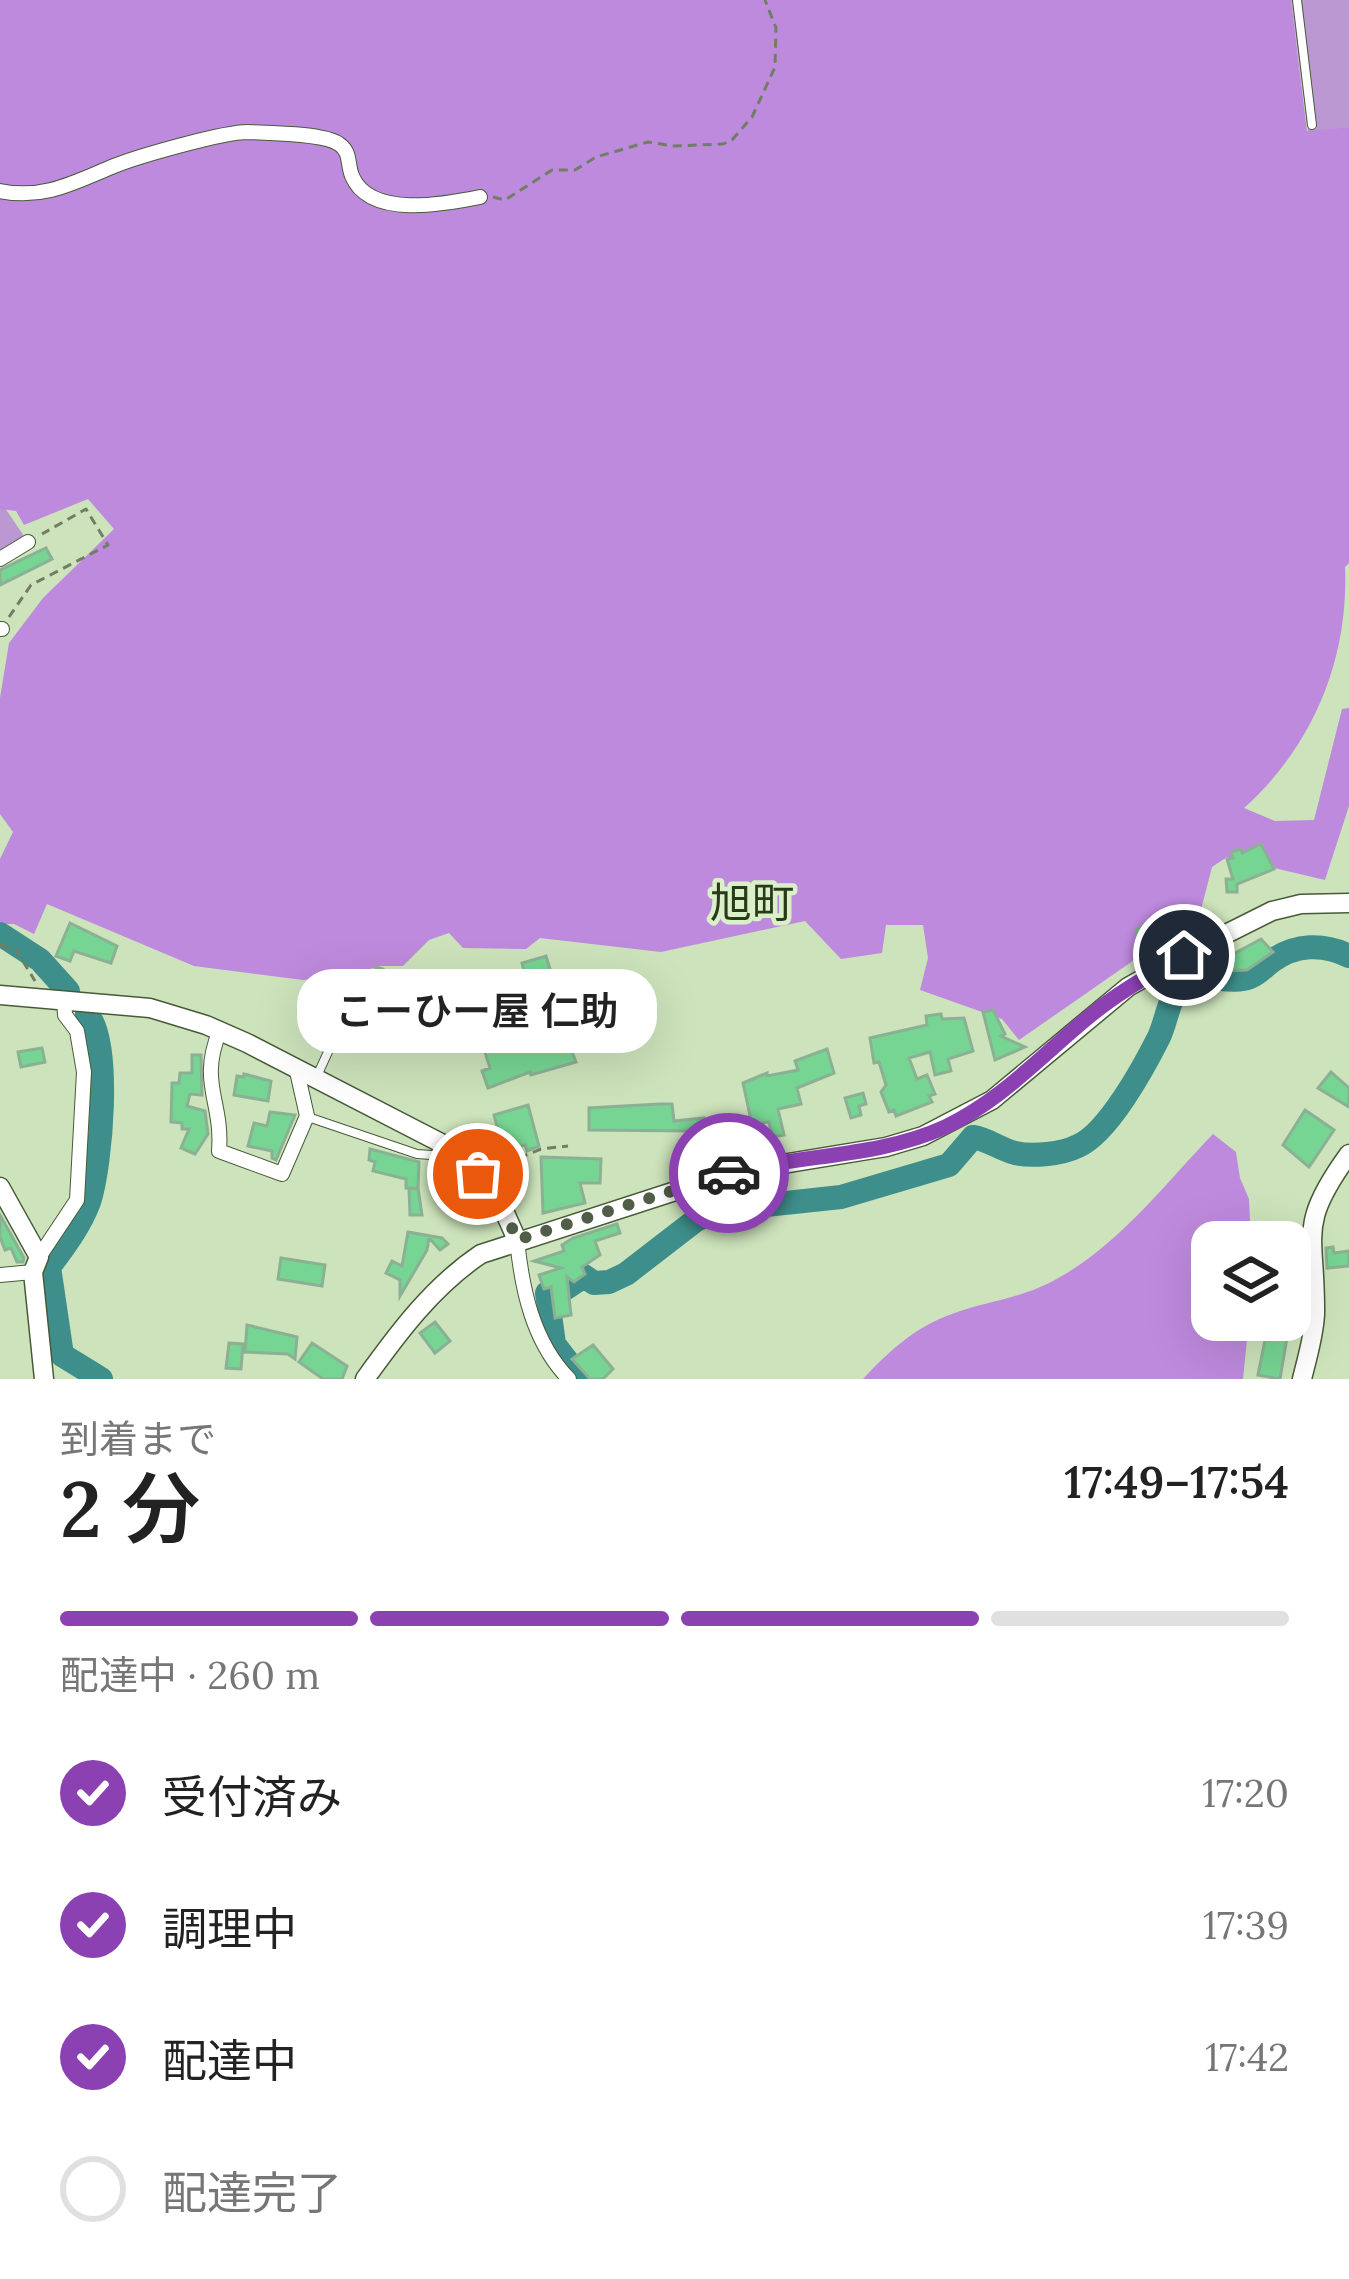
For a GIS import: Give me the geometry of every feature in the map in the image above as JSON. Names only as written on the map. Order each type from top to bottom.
[{"type":"street","points":[[0,191],[48,192],[120,164],[247,132],[329,139],[343,146],[349,154],[351,175],[374,197],[427,204],[480,197]]},
{"type":"street","points":[[0,559],[28,542]]},
{"type":"street","points":[[364,1379],[402,1327],[454,1274],[481,1254],[734,1172],[886,1147],[923,1136],[992,1100],[1128,987],[1184,955],[1272,910],[1349,903]]},
{"type":"street","points":[[0,995],[150,1008],[220,1030],[430,1136],[478,1174],[503,1206],[517,1240],[538,1333],[545,1351],[568,1379]]},
{"type":"street","points":[[1,1272],[36,1264],[77,1200],[84,1072],[76,1031],[54,999]]},
{"type":"street","points":[[220,1030],[208,1080],[221,1121],[219,1151],[282,1174],[307,1116],[296,1067]]},
{"type":"street","points":[[1302,1379],[1315,1320],[1312,1219],[1322,1192],[1349,1154]]},
{"type":"street","points":[[0,1187],[36,1264],[44,1379]]},
{"type":"lane","points":[[1297,0],[1312,125]]},
{"type":"lane","points":[[316,1078],[359,984]]},
{"type":"lane","points":[[336,1031],[378,1044]]},
{"type":"lane","points":[[307,1116],[430,1155]]},
{"type":"path","points":[[480,197],[506,200],[552,170],[575,170],[596,157],[648,142],[673,146],[732,140],[752,117],[775,68],[776,28],[765,0]]},
{"type":"path","points":[[1,629],[31,585],[108,545],[86,509],[28,542]]},
{"type":"path","points":[[0,945],[16,950],[54,999]]},
{"type":"path","points":[[478,1174],[541,1149],[568,1146]]},
{"type":"shaded area","points":[[0,0],[1291,0],[1307,131],[1349,127],[1349,563],[1340,635],[1321,700],[1289,758],[1244,808],[1275,821],[1314,820],[1342,709],[1349,708],[1349,806],[1325,880],[1227,857],[1212,867],[1195,933],[1148,928],[1137,958],[1019,1040],[1002,1019],[920,990],[928,958],[923,925],[886,925],[882,953],[841,959],[805,921],[661,952],[540,938],[526,949],[463,948],[449,933],[429,940],[403,966],[303,980],[194,966],[47,904],[34,934],[14,924],[0,924],[0,859],[13,832],[0,814],[0,698],[9,643],[43,598],[114,529],[88,499],[24,525],[16,511],[0,509]]},
{"type":"shaded area","points":[[1291,0],[1349,0],[1349,127],[1308,132]]},
{"type":"shaded area","points":[[5,508],[28,542],[0,556],[0,509]]},
{"type":"shaded area","points":[[1213,1134],[1236,1152],[1250,1221],[1191,1221],[1191,1341],[1247,1341],[1243,1379],[863,1379],[926,1325],[1037,1288],[1073,1269],[1137,1216]]},
{"type":"building","points":[[46,548],[52,559],[0,585],[0,570]]},
{"type":"building","points":[[1261,844],[1274,869],[1237,884],[1237,892],[1227,892],[1226,879],[1233,879],[1227,859],[1233,858],[1231,852],[1241,849],[1242,853]]},
{"type":"building","points":[[70,923],[117,946],[111,963],[74,951],[70,961],[56,956]]},
{"type":"building","points":[[1152,924],[1153,928],[1160,925],[1165,940],[1143,952],[1136,929]]},
{"type":"building","points":[[1261,939],[1273,952],[1247,970],[1200,972]]},
{"type":"building","points":[[546,956],[553,979],[554,992],[549,993],[576,1062],[488,1088],[482,1071],[490,1068],[480,1037],[536,1019],[522,963]]},
{"type":"building","points":[[376,967],[383,969],[366,1032],[349,1026]]},
{"type":"building","points":[[590,984],[598,1010],[607,1008],[613,1029],[586,1036],[575,989]]},
{"type":"building","points":[[993,1010],[1005,1034],[1001,1036],[1025,1047],[995,1060],[983,1012]]},
{"type":"building","points":[[941,1014],[942,1019],[964,1018],[973,1051],[948,1059],[951,1071],[935,1075],[930,1052],[909,1058],[917,1079],[927,1075],[935,1094],[929,1096],[932,1102],[896,1116],[894,1110],[889,1112],[881,1092],[886,1085],[879,1062],[874,1063],[870,1038],[927,1025],[926,1016]]},
{"type":"building","points":[[409,1016],[410,1038],[386,1040],[384,1018]]},
{"type":"building","points":[[42,1048],[45,1062],[21,1067],[18,1052]]},
{"type":"building","points":[[827,1049],[834,1073],[797,1088],[801,1104],[778,1109],[784,1135],[772,1137],[769,1122],[752,1125],[743,1083],[767,1073],[798,1070],[795,1061]]},
{"type":"building","points":[[192,1055],[201,1055],[202,1095],[190,1094],[187,1106],[205,1111],[208,1134],[195,1154],[181,1148],[189,1129],[171,1122],[172,1083],[179,1083],[180,1073],[192,1073]]},
{"type":"building","points":[[1331,1072],[1349,1088],[1349,1107],[1318,1088]]},
{"type":"building","points":[[237,1076],[271,1081],[268,1101],[234,1095]]},
{"type":"building","points":[[863,1093],[866,1104],[859,1106],[861,1115],[851,1118],[845,1098]]},
{"type":"building","points":[[672,1104],[674,1121],[704,1118],[709,1160],[698,1162],[689,1131],[589,1130],[589,1108]]},
{"type":"building","points":[[528,1105],[539,1146],[527,1151],[525,1145],[513,1148],[499,1161],[492,1153],[502,1145],[494,1115]]},
{"type":"building","points":[[1305,1110],[1334,1130],[1309,1167],[1283,1145]]},
{"type":"building","points":[[270,1112],[295,1115],[276,1160],[272,1151],[248,1146],[254,1123],[267,1126]]},
{"type":"building","points":[[370,1149],[419,1162],[418,1188],[406,1188],[406,1179],[373,1171]]},
{"type":"building","points":[[541,1157],[601,1159],[600,1183],[580,1183],[585,1203],[543,1213]]},
{"type":"building","points":[[418,1188],[422,1215],[410,1215],[409,1189]]},
{"type":"building","points":[[0,1215],[23,1262],[17,1262],[11,1248],[5,1250]]},
{"type":"building","points":[[617,1224],[620,1233],[595,1241],[600,1255],[582,1267],[585,1274],[574,1282],[567,1277],[571,1315],[555,1318],[551,1287],[544,1289],[539,1275],[561,1268],[534,1261],[564,1251],[562,1245],[573,1238]]},
{"type":"building","points":[[408,1232],[442,1238],[448,1244],[440,1250],[429,1238],[400,1296],[400,1280],[386,1273],[392,1261],[402,1266]]},
{"type":"building","points":[[1333,1247],[1334,1253],[1349,1251],[1349,1266],[1327,1268],[1326,1248]]},
{"type":"building","points":[[281,1258],[325,1265],[322,1286],[278,1279]]},
{"type":"building","points":[[435,1322],[450,1341],[435,1353],[420,1333]]},
{"type":"building","points":[[247,1325],[297,1337],[295,1359],[288,1354],[245,1352]]},
{"type":"building","points":[[1265,1341],[1286,1341],[1280,1379],[1258,1375]]},
{"type":"building","points":[[229,1343],[243,1344],[241,1369],[226,1368]]},
{"type":"building","points":[[312,1343],[347,1366],[342,1379],[323,1379],[299,1362]]},
{"type":"building","points":[[593,1345],[613,1369],[603,1379],[590,1379],[572,1359]]},
{"type":"waterway","points":[[0,934],[40,960],[68,991]]},
{"type":"waterway","points":[[581,1379],[554,1344],[547,1293],[563,1290],[584,1276],[594,1283],[626,1274],[696,1220],[720,1210],[841,1197],[949,1165],[973,1137],[1022,1154],[1071,1149],[1101,1128],[1124,1098],[1159,1037],[1172,999],[1187,982],[1250,977],[1281,955],[1300,949],[1320,947],[1349,956]]},
{"type":"waterway","points":[[87,1014],[95,1029],[102,1076],[97,1161],[85,1211],[49,1267],[62,1355],[101,1379]]},
{"type":"way so far","points":[[478,1174],[497,1195],[517,1240],[729,1173]]},
{"type":"place","name":"こーひー屋 仁助","points":[[478,1174]]},
{"type":"district","name":"旭町","points":[[752,903]]},
{"type":"route","points":[[729,1173],[886,1147],[968,1115],[1128,987],[1184,955]]}]
